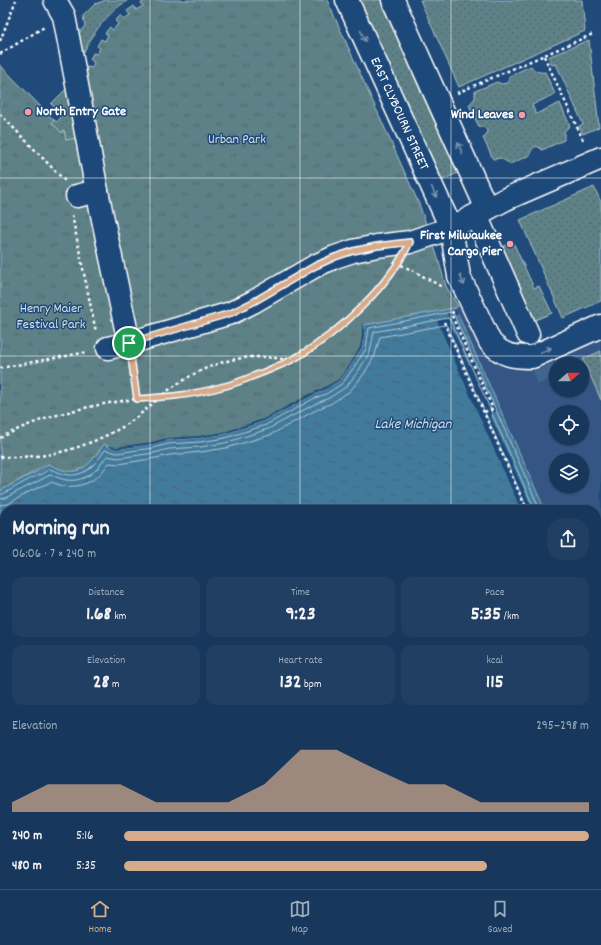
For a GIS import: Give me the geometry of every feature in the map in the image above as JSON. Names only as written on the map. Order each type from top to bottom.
[{"type":"street","name":"EAST CLYBOURN STREET","points":[[347,0],[451,228],[459,276],[490,342],[497,350],[512,356],[532,357],[601,326]]},
{"type":"street","points":[[393,0],[482,212],[528,334]]},
{"type":"street","points":[[59,8],[78,196],[112,347],[231,313],[315,266],[335,257],[353,251],[377,246],[410,242],[451,228],[506,199],[601,158]]},
{"type":"path","points":[[0,41],[16,0]]},
{"type":"path","points":[[0,54],[59,8]]},
{"type":"path","points":[[456,93],[592,34]]},
{"type":"path","points":[[544,56],[583,140]]},
{"type":"path","points":[[0,114],[65,180],[78,196],[112,347],[137,399]]},
{"type":"path","points":[[0,438],[56,415],[80,409],[137,399],[192,393],[236,383],[296,358],[318,344],[352,315],[386,280],[398,264],[414,271],[445,289]]},
{"type":"path","points":[[452,316],[493,409],[484,412]]},
{"type":"path","points":[[444,322],[525,505]]},
{"type":"path","points":[[0,368],[112,347]]},
{"type":"path","points":[[0,457],[44,455],[77,448],[101,439],[135,419],[187,378],[219,363],[248,357],[290,360]]},
{"type":"shaded area","points":[[463,304],[482,346],[497,364],[506,368],[526,368],[549,358],[549,397],[589,397],[589,357],[551,357],[601,335],[601,505],[543,505],[455,308]]},
{"type":"green space","points":[[106,0],[128,0],[119,6],[98,28],[79,63],[75,37],[85,26],[83,16],[95,4]]},
{"type":"green space","points":[[147,0],[327,0],[419,204],[446,286],[458,306],[455,308],[364,325],[362,347],[340,380],[264,421],[224,434],[117,449],[104,444],[93,459],[79,470],[67,471],[48,464],[0,491],[0,65],[54,120],[52,123],[62,133],[64,130],[66,140],[81,137],[85,76],[87,67],[92,68],[94,62],[90,60],[93,53],[97,54],[100,48],[97,46],[101,39],[105,41],[108,35],[105,33],[110,27],[113,30],[118,24],[115,21],[121,15],[124,19],[130,15],[127,11],[134,6],[136,10],[143,6],[141,3]]},
{"type":"green space","points":[[359,0],[383,0],[460,172],[441,181]]},
{"type":"green space","points":[[420,0],[582,0],[585,31],[459,87]]},
{"type":"green space","points":[[589,40],[599,127],[583,134],[579,126],[583,124],[556,64],[552,65],[548,57]]},
{"type":"green space","points":[[531,66],[537,71],[545,72],[555,94],[532,105],[536,114],[560,103],[570,126],[564,132],[564,140],[542,150],[538,147],[534,147],[530,155],[510,164],[501,158],[493,159],[483,138],[486,136],[487,131],[484,128],[479,127],[469,105],[475,98],[475,91],[497,82],[502,84],[507,83],[509,76]]},
{"type":"green space","points":[[70,85],[81,137],[73,177],[64,130],[62,133],[52,123],[54,120],[57,122],[63,115],[51,104]]},
{"type":"green space","points":[[594,187],[601,202],[601,301],[563,318],[520,220]]},
{"type":"green space","points":[[513,242],[534,288],[539,286],[552,313],[535,320],[502,247]]},
{"type":"green space","points":[[601,351],[601,400],[589,373],[589,357],[588,357]]},
{"type":"water","name":"Lake Michigan","points":[[455,308],[543,505],[0,505],[0,491],[43,469],[48,464],[67,471],[79,470],[89,464],[104,444],[117,449],[153,444],[168,440],[199,438],[224,434],[264,421],[324,390],[340,380],[362,347],[364,325]]},
{"type":"pier","points":[[456,309],[458,314],[454,316],[497,411],[490,415],[531,505],[519,505],[437,321],[447,317],[468,364],[470,363],[447,313]]},
{"type":"pier","points":[[363,323],[364,336],[362,347],[340,380],[324,390],[264,421],[224,434],[199,438],[168,440],[153,444],[117,449],[109,447],[152,442],[167,438],[199,436],[224,432],[263,419],[339,379],[360,347]]},
{"type":"tunnel","points":[[530,337],[548,380]]},
{"type":"place","name":"North Entry Gate","points":[[28,112]]},
{"type":"place","name":"Wind Leaves","points":[[522,115]]},
{"type":"place","name":"First Milwaukee Cargo Pier","points":[[510,244]]},
{"type":"route","points":[[410,242],[405,254],[386,280],[332,333],[296,358],[236,383],[180,395],[137,399],[129,343],[231,313],[315,266],[335,257],[353,251],[377,246],[410,242]]},
{"type":"park label","name":"Urban Park","points":[[237,140]]},
{"type":"park label","name":"Henry Maier Festival Park","points":[[51,318]]}]
